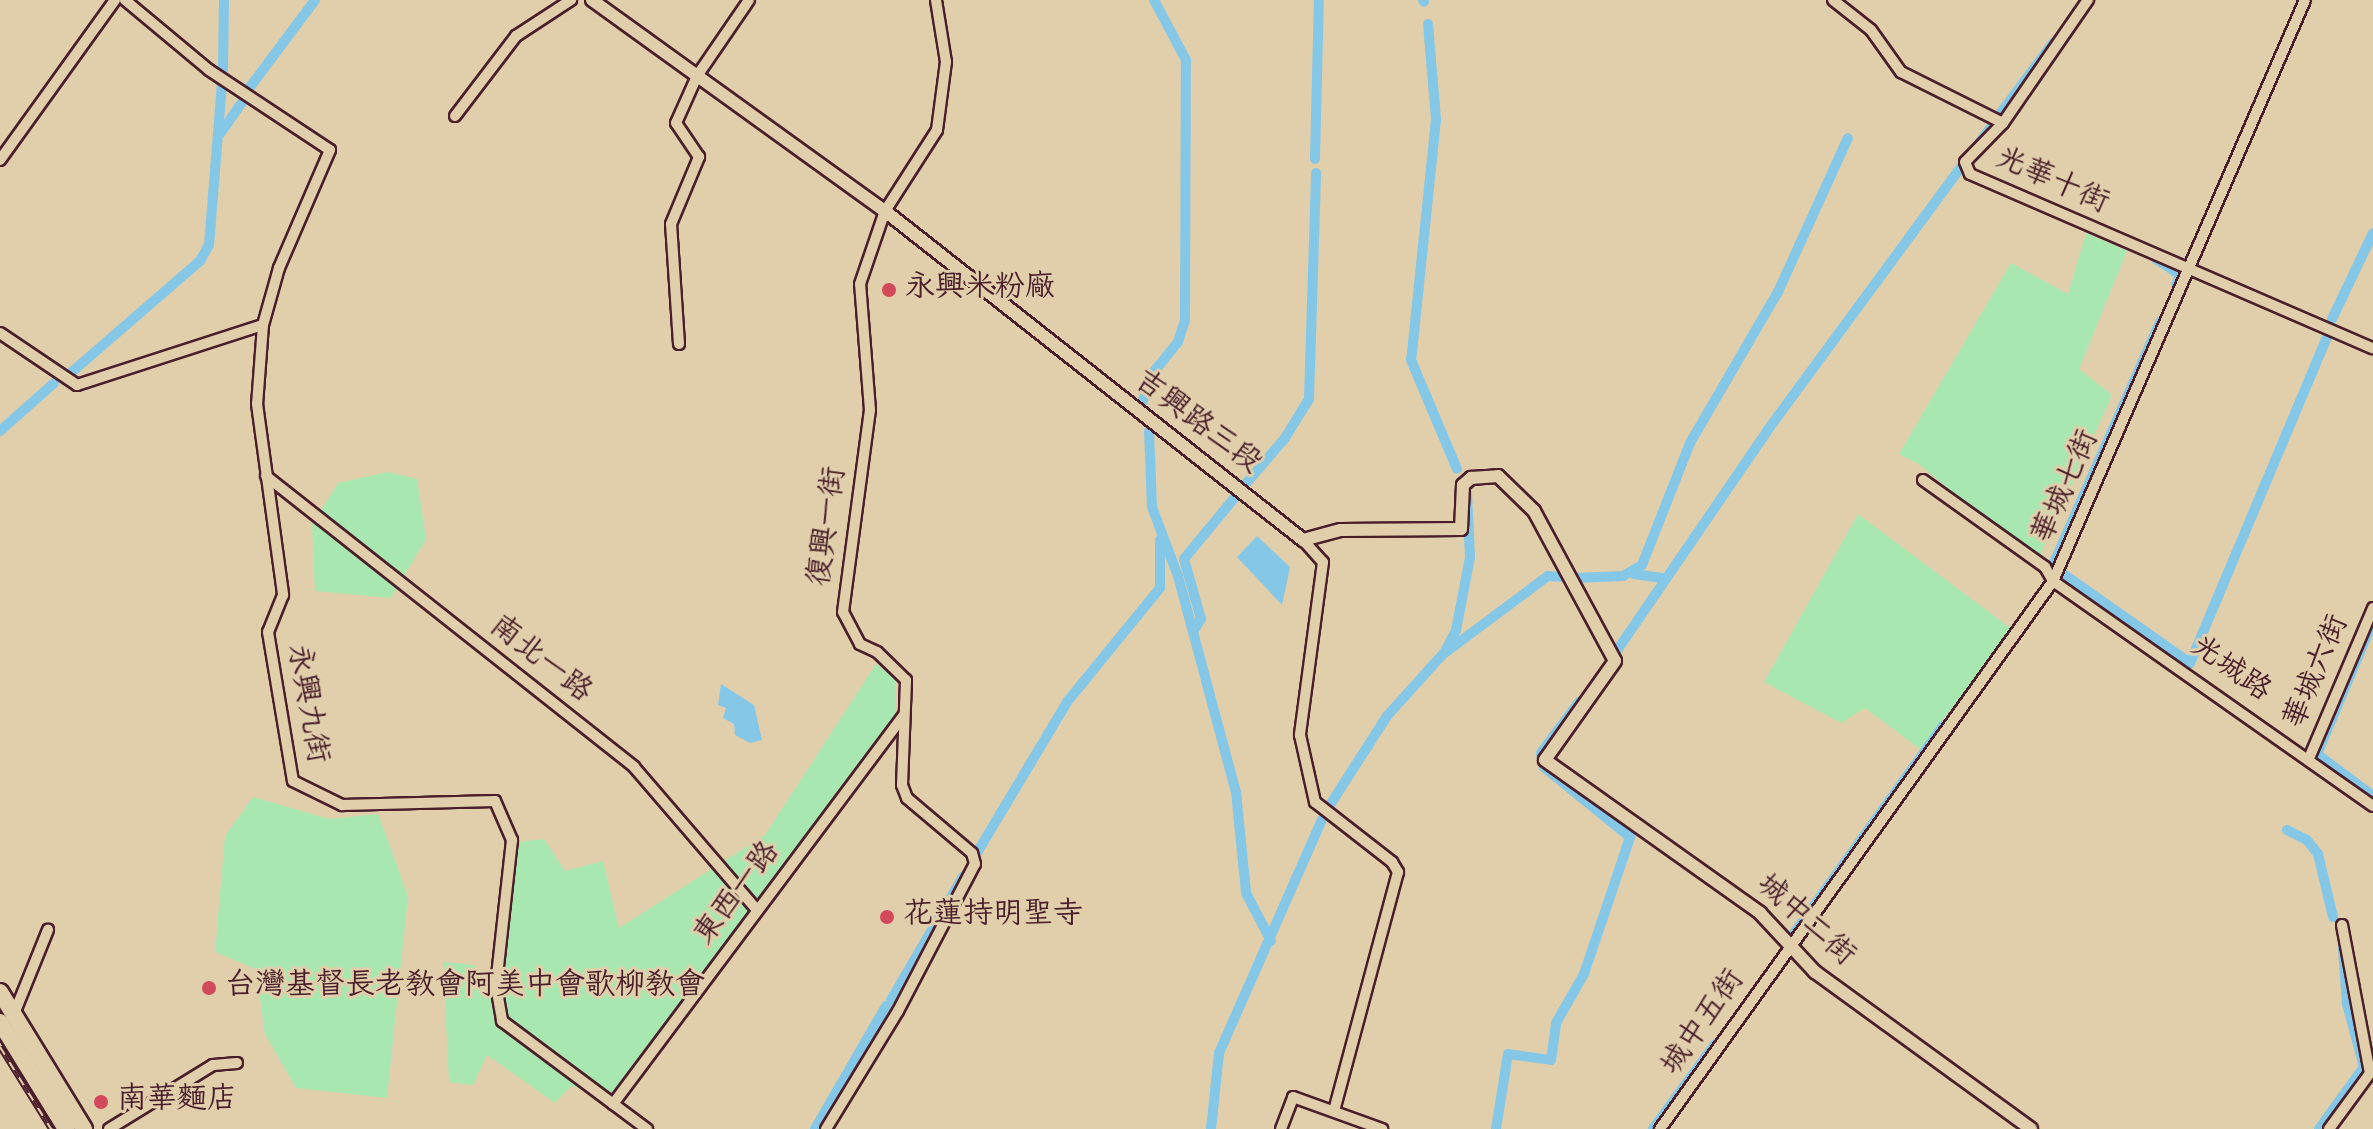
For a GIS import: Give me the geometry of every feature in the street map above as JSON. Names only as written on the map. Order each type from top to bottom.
[{"type":"main road","points":[[0,992],[7,1018],[66,1129]]},
{"type":"main road","points":[[7,1018],[84,1129]]},
{"type":"street","points":[[0,160],[115,0]]},
{"type":"street","name":"永興九街","points":[[125,0],[209,70],[330,150],[279,268],[263,325],[257,404],[283,595],[268,632],[293,781],[342,805],[495,801],[512,840],[496,986],[502,1021],[647,1129]]},
{"type":"street","points":[[455,116],[516,36],[571,0]]},
{"type":"street","name":"吉興路三段","points":[[592,0],[885,211],[1303,540]]},
{"type":"street","points":[[679,344],[671,224],[699,157],[676,123],[697,76],[749,0]]},
{"type":"street","name":"復興一街","points":[[826,1129],[898,1011],[975,864],[972,853],[907,798],[902,785],[906,680],[877,652],[860,644],[843,612],[870,410],[860,284],[885,211],[940,117],[946,62],[936,0]]},
{"type":"street","name":"光華十街","points":[[1833,0],[1871,30],[1901,72],[2003,123],[1965,162],[1970,174],[2373,348]]},
{"type":"street","points":[[2003,123],[2088,0]]},
{"type":"street","name":"華城七街","points":[[1790,946],[2053,581],[2305,0]]},
{"type":"street","points":[[0,333],[77,385],[263,325]]},
{"type":"street","name":"南北一路","points":[[266,476],[634,767],[757,910]]},
{"type":"street","name":"城中二街","points":[[1303,540],[1341,530],[1453,532],[1464,527],[1463,485],[1471,478],[1498,476],[1534,511],[1615,661],[1545,754],[1545,760],[1760,913],[1815,972],[2031,1129]]},
{"type":"street","name":"光城路","points":[[1923,480],[2045,567],[2053,581],[2310,756],[2373,806]]},
{"type":"street","points":[[1303,540],[1323,562],[1300,735],[1315,802],[1392,862],[1398,872],[1334,1111]]},
{"type":"street","name":"華城六街","points":[[2310,756],[2373,608]]},
{"type":"street","name":"東西一路","points":[[613,1104],[904,715]]},
{"type":"street","points":[[2329,1129],[2372,1071],[2342,925]]},
{"type":"street","points":[[7,1018],[48,930]]},
{"type":"street","name":"城中五街","points":[[1660,1129],[1790,946]]},
{"type":"street","points":[[109,1129],[213,1065],[237,1063]]},
{"type":"street","points":[[1281,1129],[1293,1097],[1382,1129]]},
{"type":"green space","points":[[2086,233],[2127,251],[2079,369],[2112,395],[2037,562],[1920,465],[1899,454],[2011,263],[2068,294]]},
{"type":"green space","points":[[388,472],[417,479],[426,539],[391,598],[315,591],[312,525],[338,483]]},
{"type":"green space","points":[[1858,514],[2013,630],[1920,749],[1865,708],[1841,723],[1764,682]]},
{"type":"green space","points":[[876,664],[896,679],[896,726],[612,1097],[571,1086],[555,1103],[487,1055],[473,1085],[449,1082],[443,962],[474,965],[493,990],[513,843],[544,839],[565,871],[603,861],[619,928],[765,835]]},
{"type":"green space","points":[[253,797],[329,819],[378,814],[408,896],[387,1098],[296,1088],[265,1034],[256,969],[215,952],[225,836]]},
{"type":"water","points":[[1257,536],[1290,567],[1282,605],[1237,557]]},
{"type":"water","points":[[721,684],[754,705],[762,740],[750,743],[735,735],[734,724],[723,718],[726,708],[718,705]]},
{"type":"waterway","points":[[223,70],[224,0]]},
{"type":"waterway","points":[[250,87],[315,0]]},
{"type":"waterway","points":[[1141,406],[1152,374],[1178,342],[1185,321],[1186,60],[1154,0]]},
{"type":"waterway","points":[[1315,159],[1319,0]]},
{"type":"waterway","points":[[1428,24],[1436,120],[1411,360],[1457,469]]},
{"type":"waterway","points":[[1997,118],[2053,43]]},
{"type":"waterway","points":[[66,377],[200,261],[209,245],[222,83]]},
{"type":"waterway","points":[[220,134],[245,98]]},
{"type":"waterway","points":[[1979,143],[1991,127]]},
{"type":"waterway","points":[[1576,578],[1623,576],[1642,565],[1690,443],[1778,292],[1848,138]]},
{"type":"waterway","points":[[1618,649],[1767,431],[1969,156]]},
{"type":"waterway","points":[[1243,487],[1285,438],[1309,399],[1316,173]]},
{"type":"waterway","points":[[2332,319],[2373,233]]},
{"type":"waterway","points":[[2156,259],[2181,275],[2176,285]]},
{"type":"waterway","points":[[2053,565],[2160,322]]},
{"type":"waterway","points":[[2065,575],[2190,663],[2329,332]]},
{"type":"waterway","points":[[0,431],[54,383]]},
{"type":"waterway","points":[[1149,431],[1152,507],[1178,576],[1236,792],[1246,893],[1271,941]]},
{"type":"waterway","points":[[1328,808],[1387,716],[1444,653],[1456,630],[1470,557],[1467,494]]},
{"type":"waterway","points":[[1194,630],[1201,619],[1184,559],[1236,496]]},
{"type":"waterway","points":[[978,851],[1067,702],[1160,588],[1160,540]]},
{"type":"waterway","points":[[1634,574],[1664,578]]},
{"type":"waterway","points":[[1446,652],[1548,576],[1564,577]]},
{"type":"waterway","points":[[2373,621],[2317,754],[2373,796]]},
{"type":"waterway","points":[[1496,1129],[1508,1054],[1551,1060],[1556,1023],[1584,974],[1630,837],[1544,767],[1541,753],[1579,702]]},
{"type":"waterway","points":[[1795,932],[1943,726]]},
{"type":"waterway","points":[[1211,1129],[1219,1053],[1322,820]]},
{"type":"waterway","points":[[2287,830],[2307,840],[2318,854],[2333,917]]},
{"type":"waterway","points":[[891,1000],[963,877]]},
{"type":"waterway","points":[[2319,1129],[2364,1067],[2347,1004],[2343,948]]},
{"type":"waterway","points":[[815,1129],[886,1006]]},
{"type":"waterway","points":[[1653,1129],[1715,1044]]},
{"type":"railway","points":[[0,1047],[51,1129]]},
{"type":"place","name":"永興米粉廠","points":[[889,290]]},
{"type":"place","name":"花蓮持明聖寺","points":[[887,917]]},
{"type":"place","name":"台灣基督長老教會阿美中會歌柳教會","points":[[209,988]]},
{"type":"place","name":"南華麵店","points":[[101,1102]]}]
